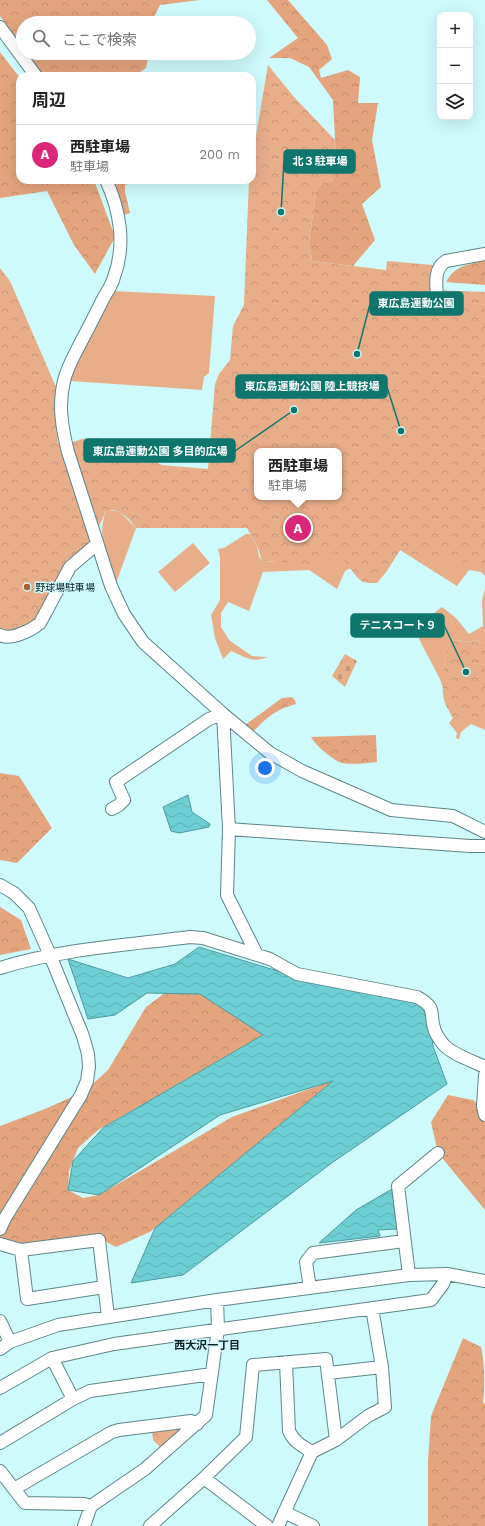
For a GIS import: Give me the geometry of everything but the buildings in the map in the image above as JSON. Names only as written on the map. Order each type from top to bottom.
[{"type":"street","points":[[0,27],[16,49]]},
{"type":"street","points":[[24,60],[33,72]]},
{"type":"street","points":[[108,184],[118,218],[121,251],[114,278],[70,364],[64,379],[61,399],[62,430],[111,586],[124,614],[143,642],[223,714],[270,753],[302,771],[391,810],[452,816],[485,832]]},
{"type":"street","points":[[437,296],[436,283],[438,269],[442,264],[446,261],[485,254]]},
{"type":"street","points":[[0,635],[3,637],[11,637],[40,623],[70,566],[97,544]]},
{"type":"street","points":[[112,809],[124,800],[116,782],[209,719],[223,714]]},
{"type":"street","points":[[223,714],[229,829],[227,895],[257,955]]},
{"type":"street","points":[[229,829],[485,846]]},
{"type":"street","points":[[0,885],[14,893],[28,908],[50,955],[83,1036],[88,1054],[89,1067],[87,1081],[73,1107],[5,1218],[0,1229]]},
{"type":"street","points":[[0,968],[22,961],[50,955],[190,937],[203,938],[270,959],[297,974],[417,997],[427,1003],[432,1012],[435,1031],[444,1046],[485,1067]]},
{"type":"street","points":[[485,1075],[483,1106],[485,1115]]},
{"type":"street","points":[[409,1275],[398,1186],[438,1153]]},
{"type":"street","points":[[0,1244],[21,1250],[99,1240],[108,1317]]},
{"type":"street","points":[[310,1288],[306,1262],[313,1253],[404,1241]]},
{"type":"street","points":[[21,1250],[27,1299],[104,1287]]},
{"type":"street","points":[[0,1388],[52,1358],[114,1344],[431,1300],[443,1284],[447,1274]]},
{"type":"street","points":[[0,1349],[10,1342],[58,1325],[217,1300],[409,1275],[447,1274],[485,1281]]},
{"type":"street","points":[[84,1526],[91,1506],[145,1469],[206,1415],[218,1329],[217,1300]]},
{"type":"street","points":[[278,1526],[312,1452],[336,1440],[368,1416],[385,1407],[382,1367],[372,1308]]},
{"type":"street","points":[[0,1321],[10,1342]]},
{"type":"street","points":[[52,1358],[73,1399]]},
{"type":"street","points":[[150,1526],[204,1478],[246,1437],[254,1365],[326,1359],[336,1440]]},
{"type":"street","points":[[286,1362],[289,1431],[292,1438],[299,1445],[312,1452]]},
{"type":"street","points":[[328,1374],[382,1367]]},
{"type":"street","points":[[0,1443],[73,1399],[90,1391],[212,1374]]},
{"type":"street","points":[[14,1489],[112,1432],[191,1421],[197,1424]]},
{"type":"street","points":[[0,1472],[25,1503],[84,1504],[91,1506]]},
{"type":"street","points":[[204,1478],[267,1526]]},
{"type":"street","points":[[284,1512],[313,1526]]},
{"type":"green space","points":[[0,0],[200,0],[160,5],[155,16],[16,16],[16,38],[0,16]]},
{"type":"green space","points":[[267,0],[288,0],[327,45],[332,59],[319,70],[321,78],[348,70],[360,77],[358,103],[378,103],[372,140],[381,187],[362,204],[375,240],[353,266],[312,261],[309,241],[317,187],[333,180],[336,159],[333,100],[309,67],[290,58],[269,58],[298,38]]},
{"type":"green space","points":[[0,52],[16,73],[16,184],[95,184],[115,237],[95,274],[74,245],[47,191],[0,198]]},
{"type":"green space","points":[[32,60],[148,60],[146,68],[140,72],[41,72]]},
{"type":"green space","points":[[268,65],[294,97],[335,140],[336,159],[333,180],[317,187],[309,241],[312,261],[386,270],[387,261],[433,265],[432,290],[485,292],[485,564],[443,560],[416,555],[400,550],[377,583],[367,583],[357,577],[343,559],[335,552],[312,564],[263,561],[247,528],[136,528],[123,514],[115,510],[110,510],[106,511],[93,540],[88,546],[67,560],[35,621],[14,632],[0,630],[0,268],[10,281],[56,387],[55,418],[58,442],[60,446],[82,439],[98,438],[119,445],[162,465],[208,469],[215,384],[219,374],[230,360],[233,326],[244,305],[249,184],[256,184],[256,136]]},
{"type":"green space","points":[[114,184],[128,184],[125,185],[125,192],[130,213],[124,215]]},
{"type":"green space","points":[[485,260],[485,285],[446,282],[454,272],[462,266]]},
{"type":"green space","points":[[113,291],[215,296],[209,373],[204,377],[202,390],[70,381]]},
{"type":"green space","points":[[109,510],[120,512],[136,528],[115,586],[106,558],[102,530],[106,511]]},
{"type":"green space","points":[[246,534],[250,534],[257,546],[259,557],[263,561],[275,562],[335,546],[396,542],[485,561],[485,576],[481,572],[469,570],[457,586],[400,550],[377,583],[363,582],[351,568],[345,571],[337,589],[309,570],[263,572],[249,611],[228,602],[221,613],[221,627],[229,640],[252,656],[267,657],[258,660],[244,657],[231,651],[223,659],[215,638],[211,615],[220,600],[220,557],[218,549],[224,548]]},
{"type":"green space","points":[[193,543],[210,563],[175,592],[158,572]]},
{"type":"green space","points":[[485,589],[485,643],[454,640],[449,644],[445,660],[443,688],[440,679],[419,639],[426,619],[442,607],[456,618],[469,634],[483,626],[482,600]]},
{"type":"green space","points":[[454,640],[485,643],[485,716],[466,720],[462,716],[453,718],[446,704],[443,695],[444,669],[449,644]]},
{"type":"green space","points":[[345,654],[357,661],[345,687],[332,676]]},
{"type":"green space","points":[[291,697],[295,700],[296,704],[277,711],[252,733],[245,725],[282,698]]},
{"type":"green space","points":[[444,698],[485,702],[485,730],[471,724],[461,732],[459,739],[456,738],[457,733],[449,723],[453,718]]},
{"type":"green space","points":[[376,735],[377,762],[355,764],[346,764],[334,759],[313,741],[311,737]]},
{"type":"green space","points":[[0,773],[19,776],[52,828],[17,863],[0,860]]},
{"type":"green space","points":[[0,907],[21,920],[31,949],[0,955]]},
{"type":"green space","points":[[166,992],[200,994],[226,1006],[263,1035],[98,1130],[78,1148],[69,1171],[68,1190],[83,1198],[99,1195],[232,1117],[334,1080],[150,1232],[116,1247],[91,1234],[61,1239],[0,1245],[0,1126],[45,1109],[85,1091],[108,1070],[146,1007]]},
{"type":"green space","points":[[448,1095],[473,1100],[485,1110],[485,1210],[438,1153],[431,1122]]},
{"type":"green space","points":[[463,1338],[481,1347],[483,1361],[483,1404],[485,1403],[485,1526],[428,1526],[428,1461],[431,1416]]},
{"type":"green space","points":[[180,1426],[182,1431],[162,1449],[153,1440],[152,1429]]},
{"type":"water","points":[[188,795],[192,812],[210,824],[209,827],[179,833],[171,831],[163,807]]},
{"type":"water","points":[[199,947],[317,983],[427,1003],[433,1046],[447,1084],[333,1162],[183,1275],[131,1283],[155,1228],[333,1081],[220,1115],[99,1195],[68,1190],[73,1161],[104,1127],[263,1035],[200,994],[147,993],[115,1015],[88,1019],[68,959],[128,978],[175,964]]},
{"type":"water","points":[[392,1189],[397,1229],[378,1230],[380,1236],[319,1243],[356,1210]]},
{"type":"place","name":"北３駐車場","points":[[281,212]]},
{"type":"place","name":"東広島運動公園","points":[[357,354]]},
{"type":"place","name":"東広島運動公園 多目的広場","points":[[294,410]]},
{"type":"place","name":"東広島運動公園 陸上競技場","points":[[401,431]]},
{"type":"place","name":"西駐車場","points":[[298,528]]},
{"type":"place","name":"野球場駐車場","points":[[27,587]]},
{"type":"place","name":"テニスコート９","points":[[466,672]]},
{"type":"district","name":"西大沢一丁目","points":[[207,1345]]}]
